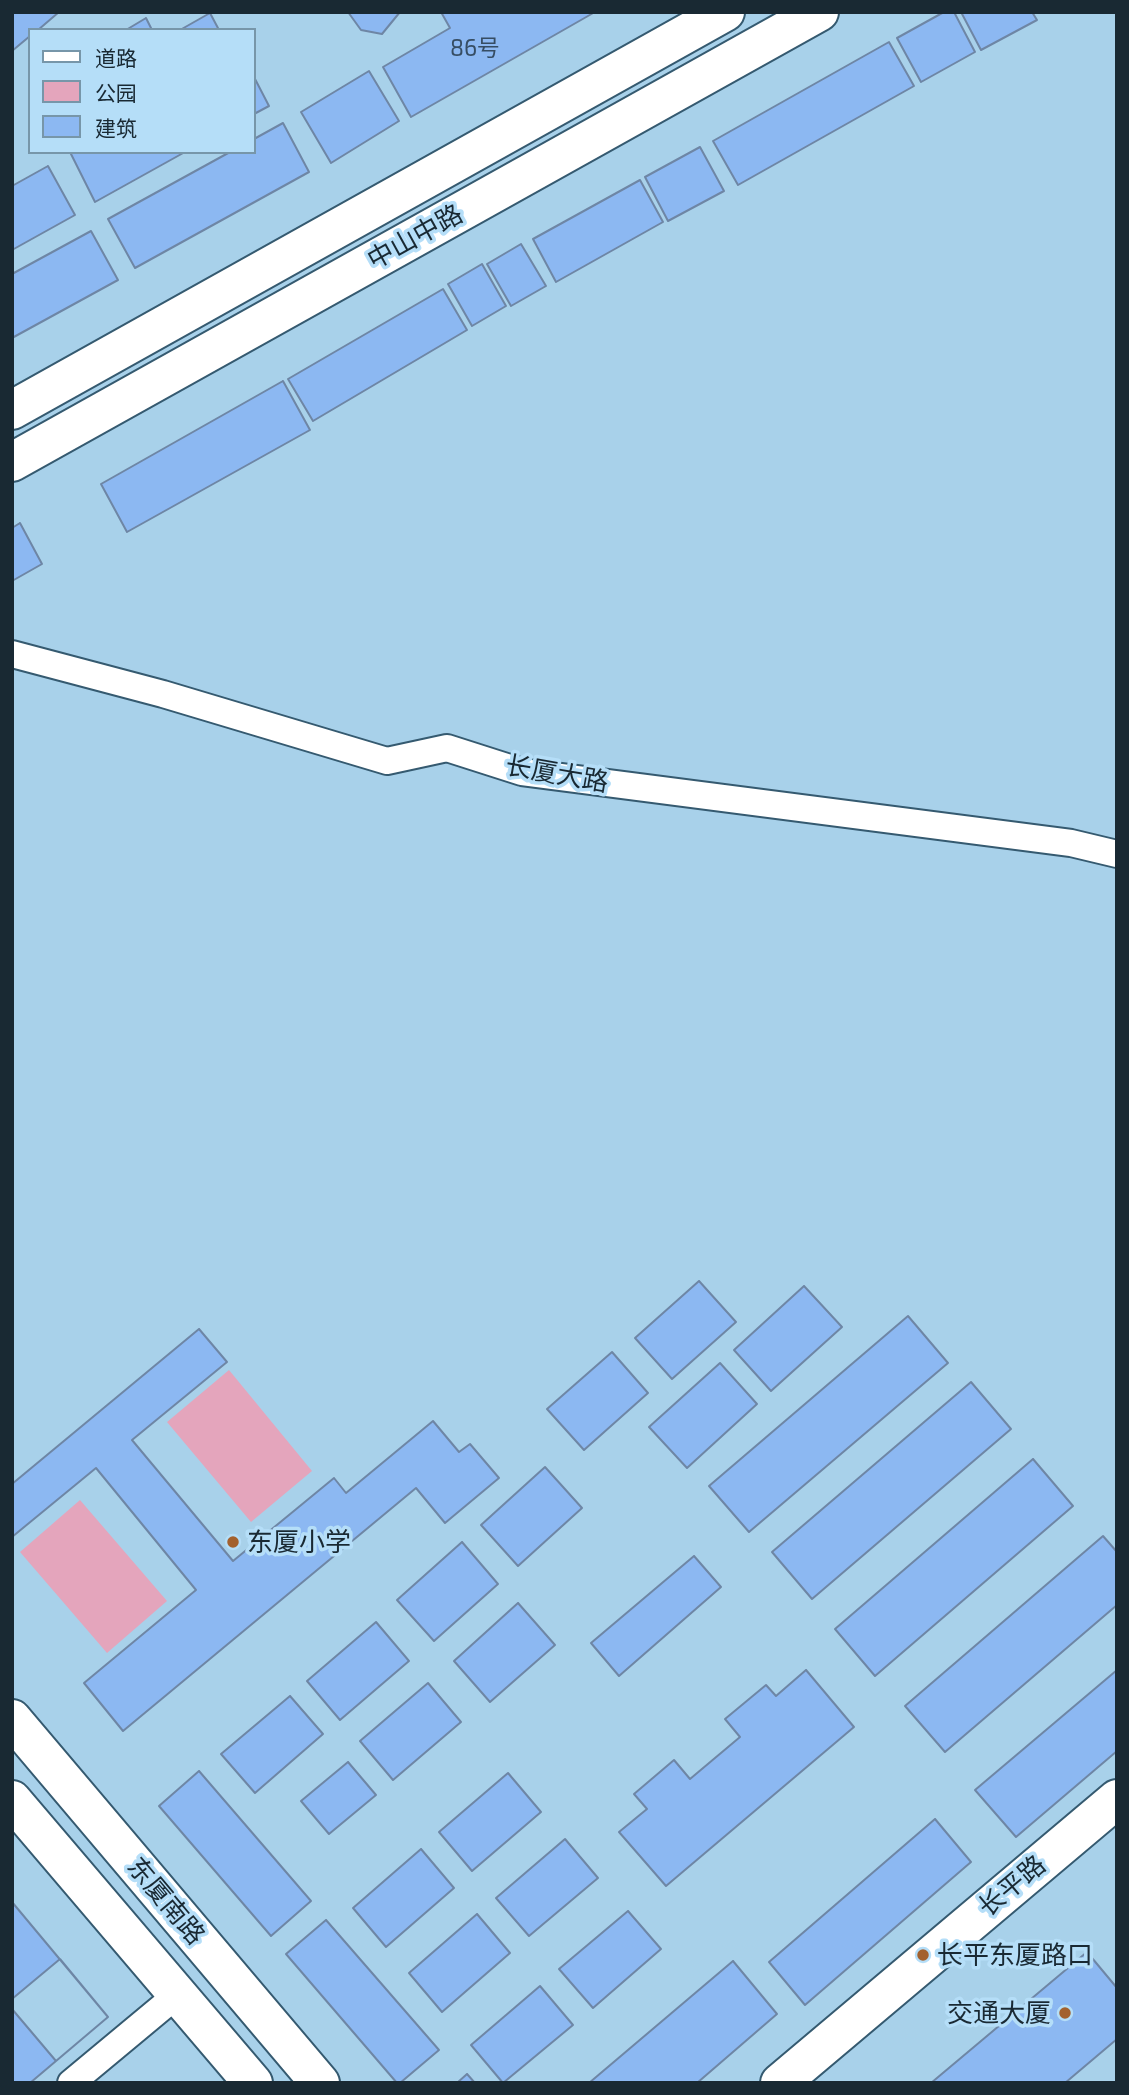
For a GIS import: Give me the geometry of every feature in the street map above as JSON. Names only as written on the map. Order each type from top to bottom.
[{"type":"main road","name":"中山中路","points":[[12,410],[725,12]]},
{"type":"main road","name":"中山中路","points":[[12,462],[819,12]]},
{"type":"main road","name":"东厦南路","points":[[12,1719],[320,2083]]},
{"type":"main road","name":"长平路","points":[[780,2083],[1117,1798]]},
{"type":"main road","name":"东厦南路","points":[[12,1800],[253,2083]]},
{"type":"main road","name":"长平路","points":[[811,2083],[1117,1824]]},
{"type":"street","name":"长厦大路","points":[[12,654],[163,694],[387,761],[447,748],[522,772],[1071,843],[1117,854]]},
{"type":"street","points":[[71,2083],[178,1994]]},
{"type":"green space","points":[[229,1370],[312,1471],[251,1522],[167,1422]]},
{"type":"green space","points":[[80,1500],[167,1601],[107,1653],[20,1552]]},
{"type":"building","points":[[12,12],[59,12],[40,28],[28,28],[28,38],[12,51]]},
{"type":"building","points":[[348,12],[400,12],[382,34],[361,30]]},
{"type":"building","points":[[441,12],[595,12],[411,117],[383,67],[450,28]]},
{"type":"building","points":[[944,12],[954,12],[975,52],[921,82],[897,38]]},
{"type":"building","points":[[961,12],[1032,12],[1037,20],[981,50]]},
{"type":"building","points":[[210,13],[218,28],[184,28]]},
{"type":"building","points":[[146,18],[151,28],[129,28]]},
{"type":"building","points":[[889,42],[914,86],[738,185],[713,141]]},
{"type":"building","points":[[369,71],[399,121],[331,163],[301,112]]},
{"type":"building","points":[[256,81],[269,106],[256,113]]},
{"type":"building","points":[[283,123],[309,172],[135,268],[108,219],[226,154],[256,154],[256,138]]},
{"type":"building","points":[[700,147],[724,191],[668,221],[645,177]]},
{"type":"building","points":[[71,154],[181,154],[95,202]]},
{"type":"building","points":[[48,166],[75,215],[12,250],[12,186]]},
{"type":"building","points":[[640,180],[663,222],[556,282],[533,239]]},
{"type":"building","points":[[91,231],[118,280],[12,338],[12,274]]},
{"type":"building","points":[[521,244],[546,286],[511,306],[487,264]]},
{"type":"building","points":[[482,264],[506,306],[472,326],[448,284]]},
{"type":"building","points":[[443,289],[467,330],[313,421],[288,379]]},
{"type":"building","points":[[283,381],[310,430],[127,532],[101,484]]},
{"type":"building","points":[[20,523],[42,564],[12,581],[12,528]]},
{"type":"building","points":[[699,1281],[736,1322],[672,1379],[635,1338]]},
{"type":"building","points":[[804,1286],[842,1327],[771,1391],[734,1350]]},
{"type":"building","points":[[908,1316],[948,1363],[749,1532],[709,1486]]},
{"type":"building","points":[[199,1329],[227,1362],[132,1440],[233,1561],[334,1478],[346,1493],[433,1421],[459,1452],[470,1444],[499,1478],[445,1523],[416,1488],[123,1731],[84,1683],[196,1590],[96,1468],[12,1537],[12,1484]]},
{"type":"building","points":[[612,1352],[648,1393],[584,1450],[547,1409]]},
{"type":"building","points":[[720,1363],[757,1404],[687,1468],[649,1427]]},
{"type":"building","points":[[971,1382],[1011,1429],[812,1599],[772,1552]]},
{"type":"building","points":[[1033,1459],[1073,1506],[875,1676],[835,1629]]},
{"type":"building","points":[[545,1467],[582,1508],[518,1566],[481,1525]]},
{"type":"building","points":[[1103,1536],[1117,1552],[1117,1605],[945,1752],[905,1706]]},
{"type":"building","points":[[462,1542],[498,1584],[434,1641],[397,1600]]},
{"type":"building","points":[[694,1556],[721,1587],[619,1676],[591,1643]]},
{"type":"building","points":[[518,1603],[555,1645],[490,1702],[454,1661]]},
{"type":"building","points":[[376,1622],[409,1661],[340,1720],[307,1681]]},
{"type":"building","points":[[806,1670],[854,1727],[666,1886],[619,1832],[647,1809],[634,1794],[674,1760],[690,1779],[740,1737],[725,1719],[766,1685],[776,1696]]},
{"type":"building","points":[[1117,1670],[1117,1751],[1016,1837],[975,1790]]},
{"type":"building","points":[[428,1683],[461,1722],[393,1780],[360,1741]]},
{"type":"building","points":[[290,1696],[323,1734],[255,1793],[221,1754]]},
{"type":"building","points":[[348,1762],[376,1795],[329,1834],[301,1801]]},
{"type":"building","points":[[199,1771],[311,1901],[271,1936],[159,1806]]},
{"type":"building","points":[[508,1773],[541,1812],[472,1871],[439,1832]]},
{"type":"building","points":[[935,1819],[971,1862],[805,2005],[769,1962]]},
{"type":"building","points":[[565,1839],[598,1878],[529,1936],[496,1898]]},
{"type":"building","points":[[421,1849],[454,1888],[386,1947],[353,1908]]},
{"type":"building","points":[[12,1902],[108,2017],[56,2061],[12,2009]]},
{"type":"building","points":[[628,1911],[661,1949],[593,2008],[559,1969]]},
{"type":"building","points":[[477,1914],[510,1953],[442,2012],[409,1973]]},
{"type":"building","points":[[326,1920],[439,2050],[400,2083],[397,2083],[286,1954]]},
{"type":"building","name":"交通大厦","points":[[1087,1952],[1117,1988],[1117,2039],[1065,2083],[931,2083]]},
{"type":"building","points":[[60,1959],[108,2017],[30,2083],[12,2083],[12,1999]]},
{"type":"building","points":[[733,1961],[777,2014],[697,2083],[589,2083]]},
{"type":"building","points":[[540,1986],[573,2025],[503,2083],[471,2045]]},
{"type":"building","points":[[467,2074],[475,2083],[457,2083]]},
{"type":"place","name":"东厦小学","points":[[233,1542]]},
{"type":"place","name":"长平东厦路口","points":[[923,1955]]},
{"type":"place","name":"交通大厦","points":[[1065,2013]]}]
